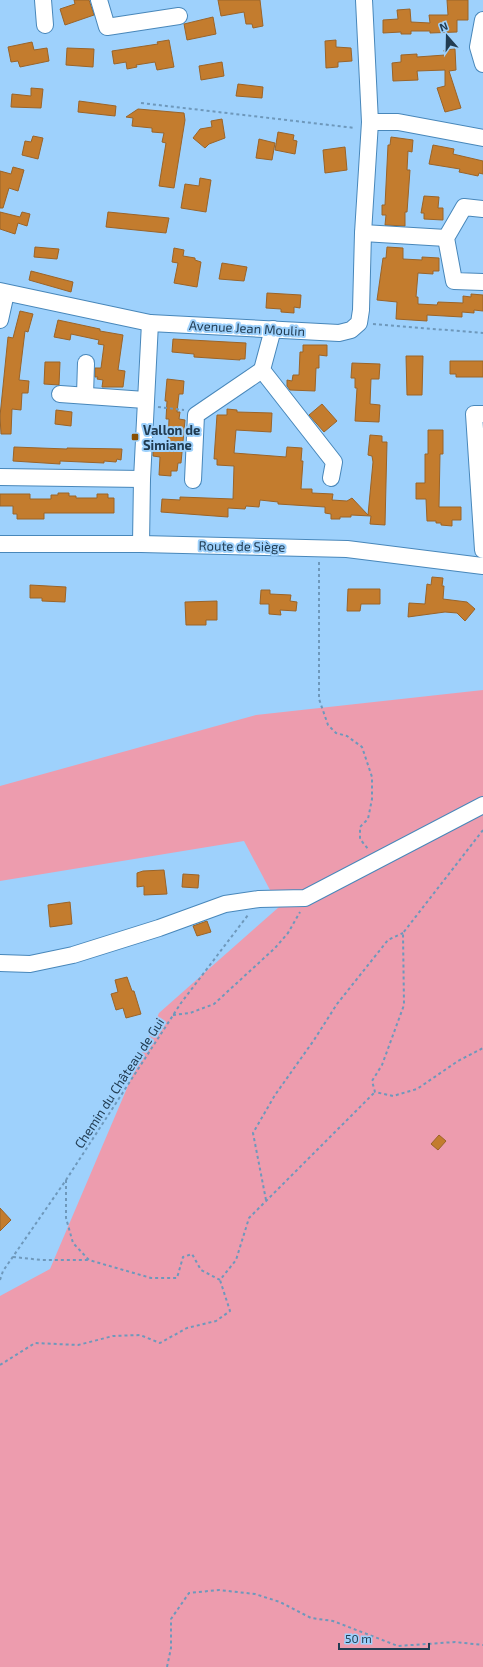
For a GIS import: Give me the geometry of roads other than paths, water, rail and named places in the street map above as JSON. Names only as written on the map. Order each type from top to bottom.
[{"type":"street","points":[[42,0],[45,25]]},
{"type":"street","points":[[98,0],[107,27],[179,16]]},
{"type":"street","points":[[364,0],[370,122],[363,233],[446,238]]},
{"type":"street","points":[[483,20],[478,47],[483,64]]},
{"type":"street","points":[[370,122],[398,122],[483,138]]},
{"type":"street","points":[[483,209],[464,207],[446,238],[454,281],[483,282]]},
{"type":"street","name":"Avenue Jean Moulin","points":[[3,292],[150,324],[273,329],[339,334],[351,330],[359,322],[361,310],[363,233]]},
{"type":"street","points":[[0,320],[3,292]]},
{"type":"street","points":[[141,544],[145,403],[150,324]]},
{"type":"street","points":[[193,480],[196,415],[262,370],[273,329]]},
{"type":"street","points":[[84,395],[86,363]]},
{"type":"street","points":[[262,370],[334,462],[331,478]]},
{"type":"street","points":[[60,394],[84,395],[145,403]]},
{"type":"street","points":[[483,414],[474,414],[483,550]]},
{"type":"street","points":[[0,477],[142,479]]},
{"type":"street","name":"Route de Siège","points":[[0,544],[141,544],[347,549],[483,566]]},
{"type":"street","points":[[0,963],[30,964],[73,955],[159,928],[225,904],[259,899],[305,898],[483,805]]},
{"type":"place","name":"Vallon de Simiane","points":[[135,437]]}]
